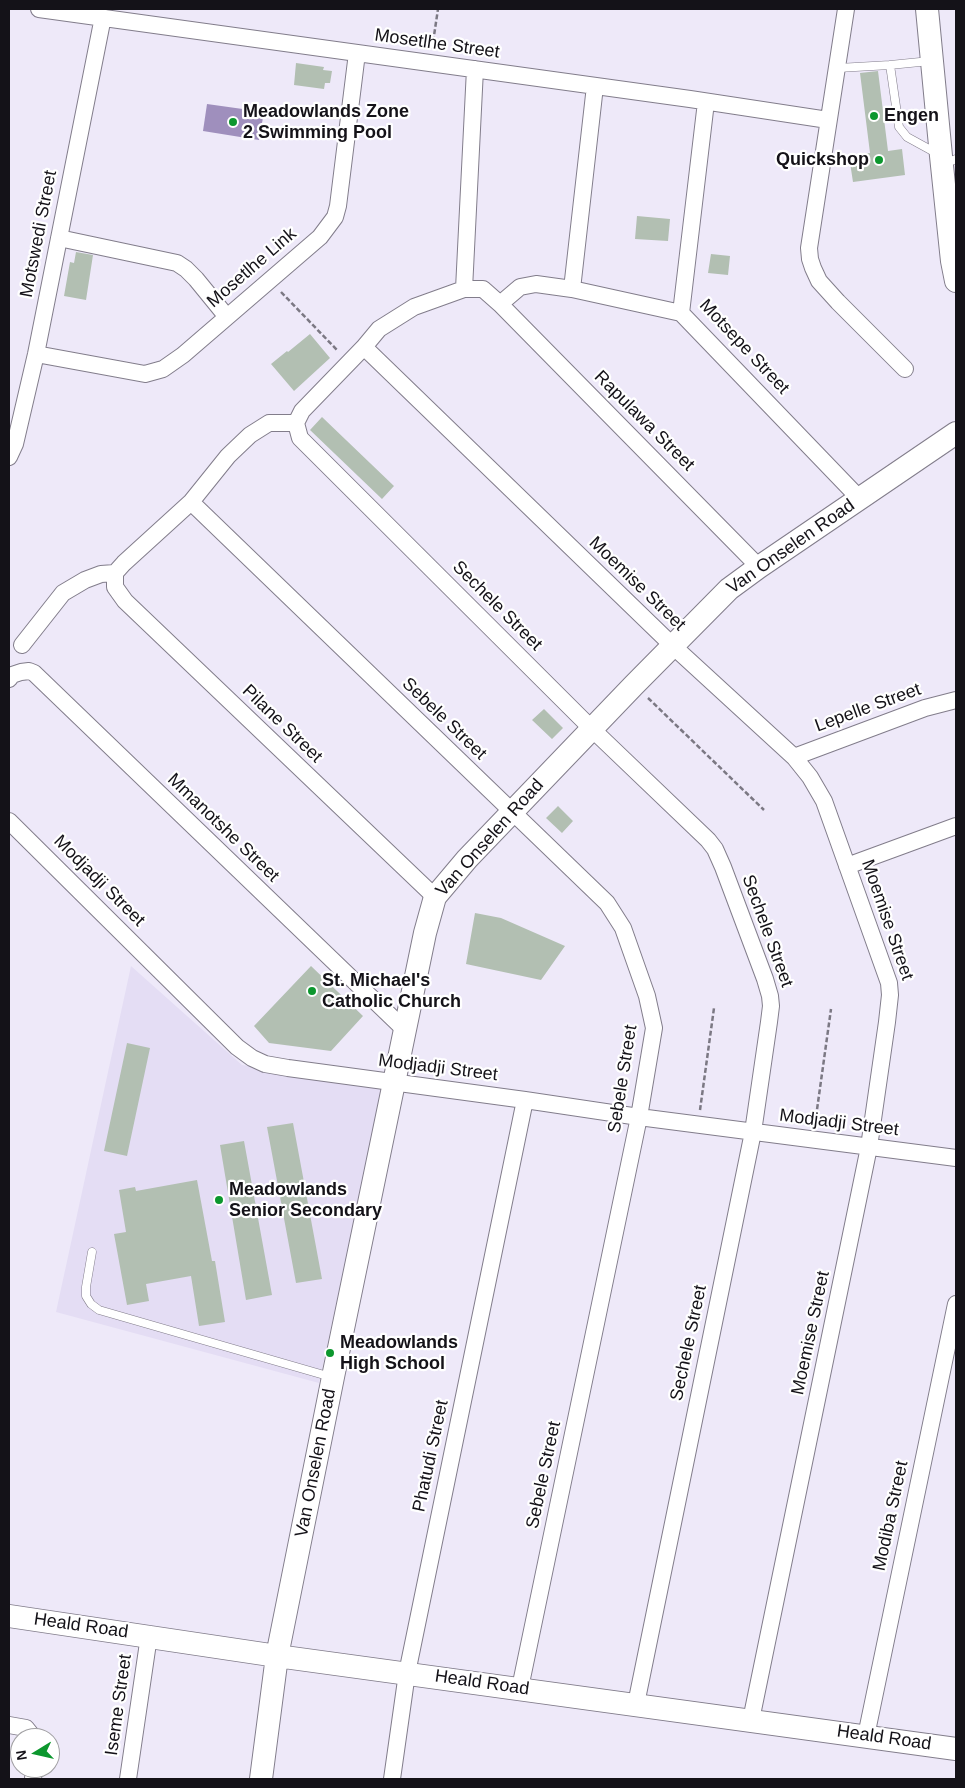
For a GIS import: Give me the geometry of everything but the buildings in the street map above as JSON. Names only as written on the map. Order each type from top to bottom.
[{"type":"street","name":"Mosetlhe Street","points":[[39,9],[828,120]]},
{"type":"street","points":[[846,9],[809,248],[813,268],[819,281],[905,369]]},
{"type":"street","points":[[927,9],[931,60],[946,160],[955,267]]},
{"type":"street","name":"Motswedi Street","points":[[9,457],[15,444],[36,354],[103,17]]},
{"type":"street","name":"Mosetlhe Link","points":[[36,354],[145,374],[154,372],[183,355],[320,237],[335,217],[357,53]]},
{"type":"street","points":[[22,645],[63,593],[85,580],[101,574],[115,573],[191,502],[228,456],[250,435],[269,423],[296,423],[302,411],[379,329],[414,307],[464,289],[475,69]]},
{"type":"street","points":[[572,289],[595,86]]},
{"type":"street","name":"Motsepe Street","points":[[706,102],[681,313],[859,498]]},
{"type":"street","points":[[59,238],[177,263],[196,279],[227,316]]},
{"type":"street","points":[[500,304],[520,288],[536,284],[572,289],[681,313]]},
{"type":"street","name":"Rapulawa Street","points":[[464,289],[482,289],[500,304],[759,567]]},
{"type":"street","name":"Moemise Street","points":[[364,347],[673,646],[794,757],[810,776],[824,802],[889,983],[890,995],[869,1147],[751,1720]]},
{"type":"street","name":"Sechele Street","points":[[296,423],[300,438],[592,729],[708,840],[715,849],[723,867],[770,996],[770,1022],[753,1132],[636,1704]]},
{"type":"street","name":"Van Onselen Road","points":[[260,1779],[277,1656],[405,1030],[435,897],[461,865],[729,589],[956,433]]},
{"type":"street","name":"Sebele Street","points":[[191,502],[607,903],[623,928],[647,996],[654,1028],[639,1117],[520,1688]]},
{"type":"street","name":"Pilane Street","points":[[115,573],[115,588],[125,601],[435,897]]},
{"type":"street","name":"Mmanotshe Street","points":[[9,679],[12,675],[21,672],[29,671],[34,673],[405,1030]]},
{"type":"street","name":"Lepelle Street","points":[[794,757],[926,708],[956,700]]},
{"type":"street","name":"Modjadji Street","points":[[9,821],[237,1047],[252,1058],[266,1064],[639,1117],[956,1158]]},
{"type":"street","points":[[847,866],[956,826]]},
{"type":"street","name":"Phatudi Street","points":[[392,1779],[407,1673],[525,1100]]},
{"type":"street","name":"Modiba Street","points":[[866,1736],[956,1304]]},
{"type":"street","name":"Heald Road","points":[[9,1616],[277,1656],[956,1749]]},
{"type":"street","name":"Iseme Street","points":[[128,1779],[149,1636]]},
{"type":"street","points":[[9,1725],[26,1728]]},
{"type":"lane","points":[[838,68],[931,60]]},
{"type":"lane","points":[[890,65],[899,127],[907,136],[946,160]]},
{"type":"lane","points":[[92,1252],[86,1296],[91,1304],[99,1310],[333,1377]]},
{"type":"path","points":[[430,63],[438,9]]},
{"type":"path","points":[[270,280],[349,363]]},
{"type":"path","points":[[634,685],[764,810]]},
{"type":"path","points":[[698,1124],[714,1008]]},
{"type":"path","points":[[813,1140],[831,1008]]},
{"type":"shaded area","name":"Meadowlands Zone 2 Swimming Pool","points":[[207,104],[264,112],[259,140],[203,131]]},
{"type":"shaded area","name":"Meadowlands Senior Secondary","points":[[131,966],[242,1065],[383,1088],[319,1383],[56,1312]]},
{"type":"place","name":"Engen","points":[[874,116]]},
{"type":"place","name":"Meadowlands Zone 2 Swimming Pool","points":[[233,122]]},
{"type":"place","name":"Quickshop","points":[[879,160]]},
{"type":"place","name":"St. Michael's Catholic Church","points":[[312,991]]},
{"type":"place","name":"Meadowlands Senior Secondary","points":[[219,1200]]},
{"type":"place","name":"Meadowlands High School","points":[[330,1353]]}]
